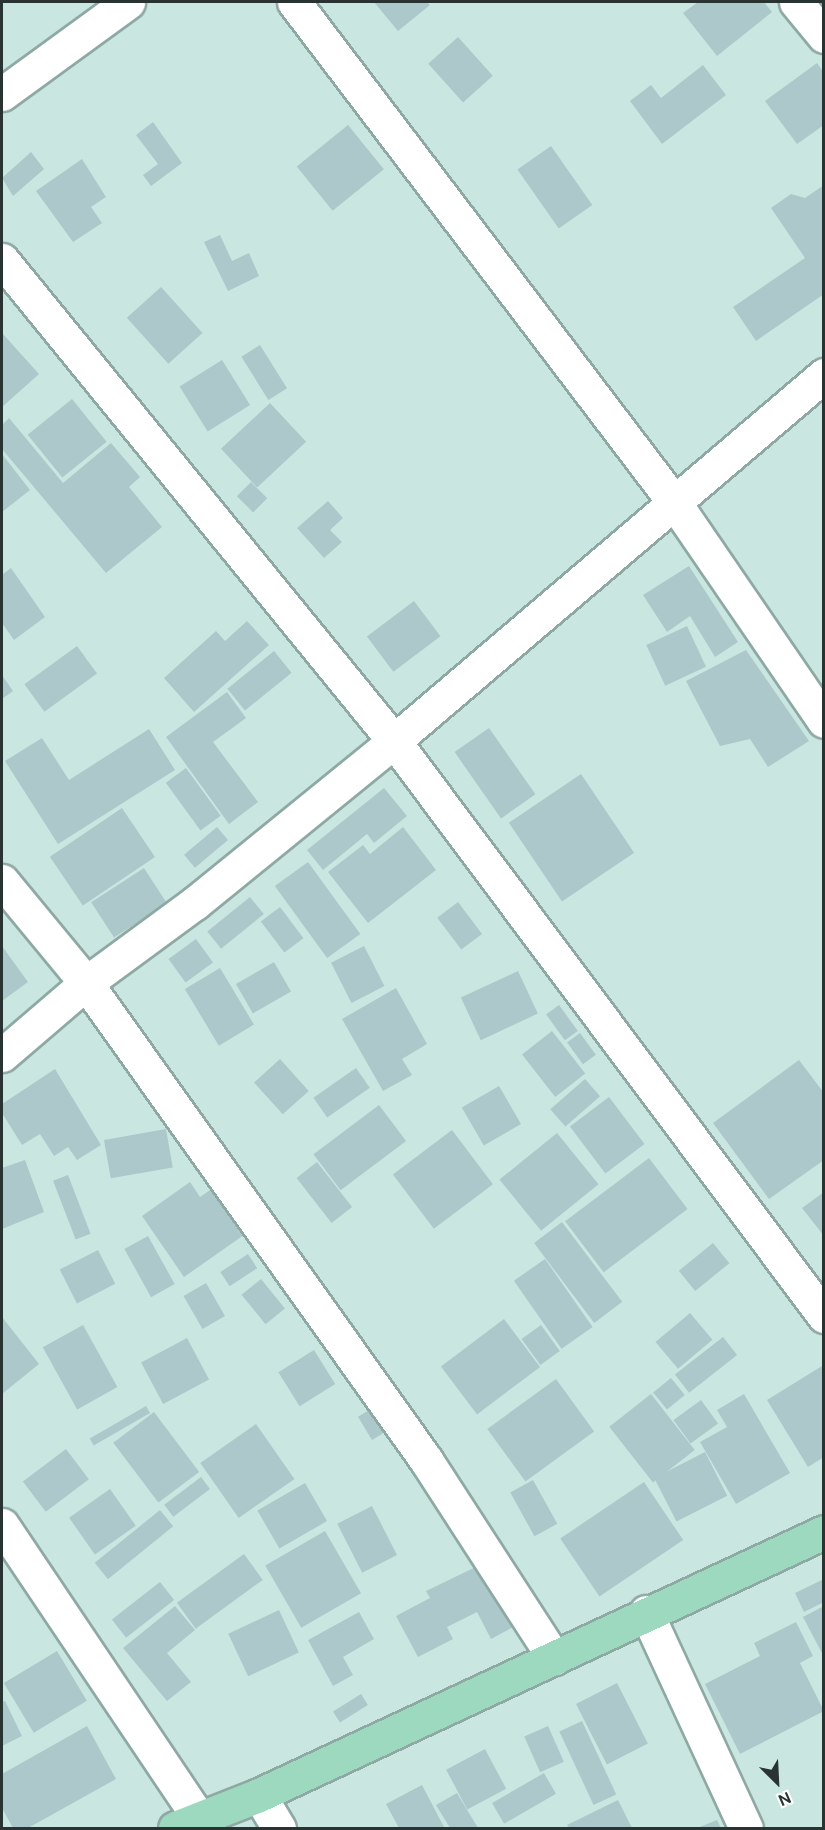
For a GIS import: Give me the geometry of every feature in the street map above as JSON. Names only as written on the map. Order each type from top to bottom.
[{"type":"main road","points":[[187,1823],[259,1795],[554,1658],[646,1612],[824,1532]]},
{"type":"street","points":[[2,94],[128,2]]},
{"type":"street","points":[[294,2],[674,502],[824,721]]},
{"type":"street","points":[[796,2],[824,36]]},
{"type":"street","points":[[2,260],[394,741],[824,1316]]},
{"type":"street","points":[[2,1055],[86,983],[195,903],[394,741],[824,375]]},
{"type":"street","points":[[2,880],[86,983],[426,1460],[554,1658]]},
{"type":"street","points":[[2,1525],[187,1823]]},
{"type":"street","points":[[646,1612],[746,1828]]},
{"type":"street","points":[[259,1795],[279,1828]]},
{"type":"building","points":[[374,2],[427,2],[430,5],[398,31]]},
{"type":"building","points":[[698,2],[764,2],[772,12],[717,56],[683,13]]},
{"type":"building","points":[[458,37],[493,76],[463,102],[428,64]]},
{"type":"building","points":[[817,63],[824,73],[824,125],[797,144],[765,101]]},
{"type":"building","points":[[703,65],[726,95],[662,144],[630,101],[651,85],[661,98]]},
{"type":"building","points":[[153,122],[182,163],[151,186],[143,175],[158,164],[136,135]]},
{"type":"building","points":[[348,125],[384,169],[333,211],[297,167]]},
{"type":"building","points":[[551,146],[592,205],[559,228],[517,170]]},
{"type":"building","points":[[31,152],[44,169],[13,196],[2,178]]},
{"type":"building","points":[[82,159],[106,197],[91,207],[102,223],[73,242],[36,191]]},
{"type":"building","points":[[824,185],[824,294],[756,341],[733,307],[805,258],[771,208],[791,194],[805,198]]},
{"type":"building","points":[[220,235],[232,261],[249,253],[259,276],[228,291],[204,242]]},
{"type":"building","points":[[161,287],[202,333],[168,364],[127,318]]},
{"type":"building","points":[[2,333],[39,374],[2,407]]},
{"type":"building","points":[[260,345],[287,388],[268,400],[241,357]]},
{"type":"building","points":[[222,360],[250,405],[208,431],[180,386]]},
{"type":"building","points":[[72,399],[107,442],[62,478],[28,435]]},
{"type":"building","points":[[270,403],[306,442],[257,487],[221,449]]},
{"type":"building","points":[[9,418],[63,483],[111,443],[140,477],[129,487],[162,527],[106,573],[2,449],[2,425]]},
{"type":"building","points":[[2,454],[30,490],[2,512]]},
{"type":"building","points":[[251,482],[267,498],[253,512],[237,496]]},
{"type":"building","points":[[328,501],[343,518],[330,530],[342,542],[324,558],[297,528]]},
{"type":"building","points":[[689,566],[738,642],[715,657],[690,616],[667,632],[643,595]]},
{"type":"building","points":[[11,568],[45,617],[14,640],[2,623],[2,575]]},
{"type":"building","points":[[414,601],[440,636],[393,672],[367,637]]},
{"type":"building","points":[[247,621],[269,645],[194,712],[164,678],[216,631],[225,641]]},
{"type":"building","points":[[687,626],[706,667],[665,686],[646,645]]},
{"type":"building","points":[[77,646],[97,674],[44,712],[24,684]]},
{"type":"building","points":[[746,650],[809,741],[768,767],[750,739],[720,746],[686,681]]},
{"type":"building","points":[[274,651],[292,673],[245,711],[227,689]]},
{"type":"building","points":[[2,675],[13,691],[2,699]]},
{"type":"building","points":[[227,692],[246,718],[213,742],[258,802],[229,824],[166,737]]},
{"type":"building","points":[[489,728],[535,794],[501,818],[455,752]]},
{"type":"building","points":[[149,729],[175,770],[58,844],[5,761],[42,738],[69,780]]},
{"type":"building","points":[[186,768],[221,816],[200,830],[166,783]]},
{"type":"building","points":[[581,774],[634,853],[562,901],[509,823]]},
{"type":"building","points":[[384,788],[407,816],[374,843],[367,834],[323,870],[307,850]]},
{"type":"building","points":[[122,808],[155,857],[83,906],[50,857]]},
{"type":"building","points":[[217,827],[228,840],[195,868],[184,855]]},
{"type":"building","points":[[403,827],[436,870],[368,923],[328,872],[363,845],[370,854]]},
{"type":"building","points":[[308,862],[360,934],[327,958],[275,886]]},
{"type":"building","points":[[144,868],[167,903],[114,938],[91,902]]},
{"type":"building","points":[[250,897],[264,914],[221,949],[207,932]]},
{"type":"building","points":[[458,902],[482,934],[461,950],[437,918]]},
{"type":"building","points":[[280,907],[303,938],[284,953],[261,921]]},
{"type":"building","points":[[196,939],[213,962],[186,982],[168,959]]},
{"type":"building","points":[[2,946],[28,982],[2,1001]]},
{"type":"building","points":[[364,946],[384,986],[351,1003],[331,963]]},
{"type":"building","points":[[274,962],[291,991],[253,1013],[236,984]]},
{"type":"building","points":[[220,968],[254,1025],[219,1046],[185,989]]},
{"type":"building","points":[[518,971],[538,1014],[481,1040],[461,998]]},
{"type":"building","points":[[396,988],[427,1044],[402,1059],[412,1075],[383,1091],[342,1019]]},
{"type":"building","points":[[559,1005],[578,1031],[565,1040],[546,1014]]},
{"type":"building","points":[[552,1031],[585,1074],[555,1097],[522,1054]]},
{"type":"building","points":[[580,1033],[596,1055],[583,1064],[567,1042]]},
{"type":"building","points":[[280,1059],[309,1091],[283,1114],[254,1082]]},
{"type":"building","points":[[799,1060],[824,1093],[824,1160],[769,1199],[713,1123]]},
{"type":"building","points":[[356,1068],[370,1088],[327,1117],[313,1098]]},
{"type":"building","points":[[55,1069],[101,1145],[77,1160],[68,1147],[54,1156],[40,1134],[22,1145],[2,1113],[2,1104]]},
{"type":"building","points":[[585,1079],[600,1096],[565,1127],[550,1109]]},
{"type":"building","points":[[499,1086],[521,1124],[484,1146],[462,1108]]},
{"type":"building","points":[[609,1097],[645,1144],[605,1174],[570,1126]]},
{"type":"building","points":[[379,1105],[406,1141],[341,1190],[314,1154]]},
{"type":"building","points":[[166,1129],[173,1167],[111,1178],[104,1140]]},
{"type":"building","points":[[452,1130],[493,1184],[434,1229],[393,1175]]},
{"type":"building","points":[[557,1133],[599,1184],[541,1231],[499,1180]]},
{"type":"building","points":[[649,1158],[688,1209],[604,1272],[565,1221]]},
{"type":"building","points":[[25,1160],[44,1212],[2,1229],[2,1168]]},
{"type":"building","points":[[317,1162],[352,1207],[332,1223],[297,1178]]},
{"type":"building","points":[[68,1175],[91,1234],[76,1240],[53,1181]]},
{"type":"building","points":[[190,1182],[200,1197],[219,1184],[251,1230],[184,1277],[142,1216]]},
{"type":"building","points":[[824,1192],[824,1236],[802,1208]]},
{"type":"building","points":[[562,1222],[622,1302],[594,1323],[534,1243]]},
{"type":"building","points":[[148,1236],[175,1284],[151,1297],[124,1249]]},
{"type":"building","points":[[713,1243],[729,1263],[695,1291],[679,1271]]},
{"type":"building","points":[[98,1250],[115,1284],[77,1303],[60,1270]]},
{"type":"building","points":[[248,1254],[257,1268],[230,1286],[220,1272]]},
{"type":"building","points":[[545,1259],[593,1327],[561,1349],[514,1281]]},
{"type":"building","points":[[261,1279],[285,1309],[265,1324],[242,1295]]},
{"type":"building","points":[[206,1283],[225,1316],[202,1329],[183,1296]]},
{"type":"building","points":[[690,1313],[712,1340],[678,1369],[656,1342]]},
{"type":"building","points":[[2,1317],[39,1364],[2,1394]]},
{"type":"building","points":[[504,1319],[540,1367],[477,1414],[441,1367]]},
{"type":"building","points":[[83,1325],[117,1387],[77,1409],[43,1347]]},
{"type":"building","points":[[541,1325],[560,1351],[540,1365],[522,1339]]},
{"type":"building","points":[[723,1337],[737,1355],[689,1393],[675,1375]]},
{"type":"building","points":[[187,1338],[209,1379],[163,1404],[141,1362]]},
{"type":"building","points":[[314,1350],[335,1384],[300,1406],[278,1372]]},
{"type":"building","points":[[822,1366],[824,1457],[808,1467],[767,1400]]},
{"type":"building","points":[[671,1378],[685,1395],[667,1410],[653,1392]]},
{"type":"building","points":[[556,1379],[594,1432],[525,1482],[487,1429]]},
{"type":"building","points":[[651,1394],[695,1450],[653,1483],[609,1427]]},
{"type":"building","points":[[744,1394],[790,1473],[736,1504],[700,1442],[727,1427],[717,1410]]},
{"type":"building","points":[[701,1400],[718,1423],[691,1443],[673,1420]]},
{"type":"building","points":[[146,1406],[150,1413],[94,1445],[90,1438]]},
{"type":"building","points":[[376,1406],[390,1429],[372,1440],[358,1417]]},
{"type":"building","points":[[154,1412],[199,1472],[158,1503],[113,1443]]},
{"type":"building","points":[[256,1424],[294,1479],[239,1518],[200,1463]]},
{"type":"building","points":[[66,1449],[89,1479],[46,1512],[23,1481]]},
{"type":"building","points":[[705,1452],[727,1496],[676,1522],[654,1478]]},
{"type":"building","points":[[201,1477],[210,1489],[173,1517],[164,1505]]},
{"type":"building","points":[[533,1480],[557,1524],[535,1536],[510,1493]]},
{"type":"building","points":[[644,1482],[683,1540],[599,1597],[560,1538]]},
{"type":"building","points":[[305,1483],[327,1521],[279,1549],[257,1510]]},
{"type":"building","points":[[110,1489],[136,1526],[95,1555],[69,1518]]},
{"type":"building","points":[[372,1506],[397,1555],[362,1573],[337,1524]]},
{"type":"building","points":[[160,1510],[173,1526],[108,1579],[95,1563]]},
{"type":"building","points":[[325,1531],[361,1593],[301,1628],[265,1566]]},
{"type":"building","points":[[244,1554],[263,1580],[196,1629],[177,1603]]},
{"type":"building","points":[[482,1564],[515,1626],[491,1639],[477,1612],[447,1627],[453,1639],[418,1657],[396,1616],[430,1598],[426,1591]]},
{"type":"building","points":[[824,1579],[824,1602],[804,1612],[795,1593]]},
{"type":"building","points":[[160,1582],[174,1600],[126,1638],[112,1620]]},
{"type":"building","points":[[175,1606],[195,1630],[167,1653],[191,1682],[167,1701],[123,1648]]},
{"type":"building","points":[[824,1606],[824,1657],[803,1617]]},
{"type":"building","points":[[279,1610],[299,1653],[248,1676],[228,1634]]},
{"type":"building","points":[[359,1612],[374,1639],[343,1657],[353,1675],[333,1686],[308,1640]]},
{"type":"building","points":[[796,1622],[813,1656],[800,1663],[824,1711],[740,1754],[705,1684],[760,1656],[754,1643]]},
{"type":"building","points":[[57,1651],[87,1701],[34,1733],[4,1683]]},
{"type":"building","points":[[617,1683],[648,1744],[607,1764],[576,1704]]},
{"type":"building","points":[[361,1694],[368,1705],[340,1723],[333,1711]]},
{"type":"building","points":[[5,1701],[22,1736],[2,1746],[2,1702]]},
{"type":"building","points":[[582,1721],[616,1794],[594,1805],[559,1732]]},
{"type":"building","points":[[87,1726],[116,1779],[28,1828],[13,1828],[2,1808],[2,1774]]},
{"type":"building","points":[[548,1726],[564,1762],[540,1772],[524,1737]]},
{"type":"building","points":[[485,1749],[506,1789],[467,1809],[446,1770]]},
{"type":"building","points":[[544,1773],[556,1794],[504,1824],[492,1803]]},
{"type":"building","points":[[422,1785],[444,1827],[399,1828],[386,1804]]},
{"type":"building","points":[[457,1793],[478,1828],[450,1828],[436,1805]]},
{"type":"building","points":[[618,1800],[632,1828],[569,1828],[567,1825]]},
{"type":"building","points":[[717,1820],[721,1828],[697,1828]]}]
